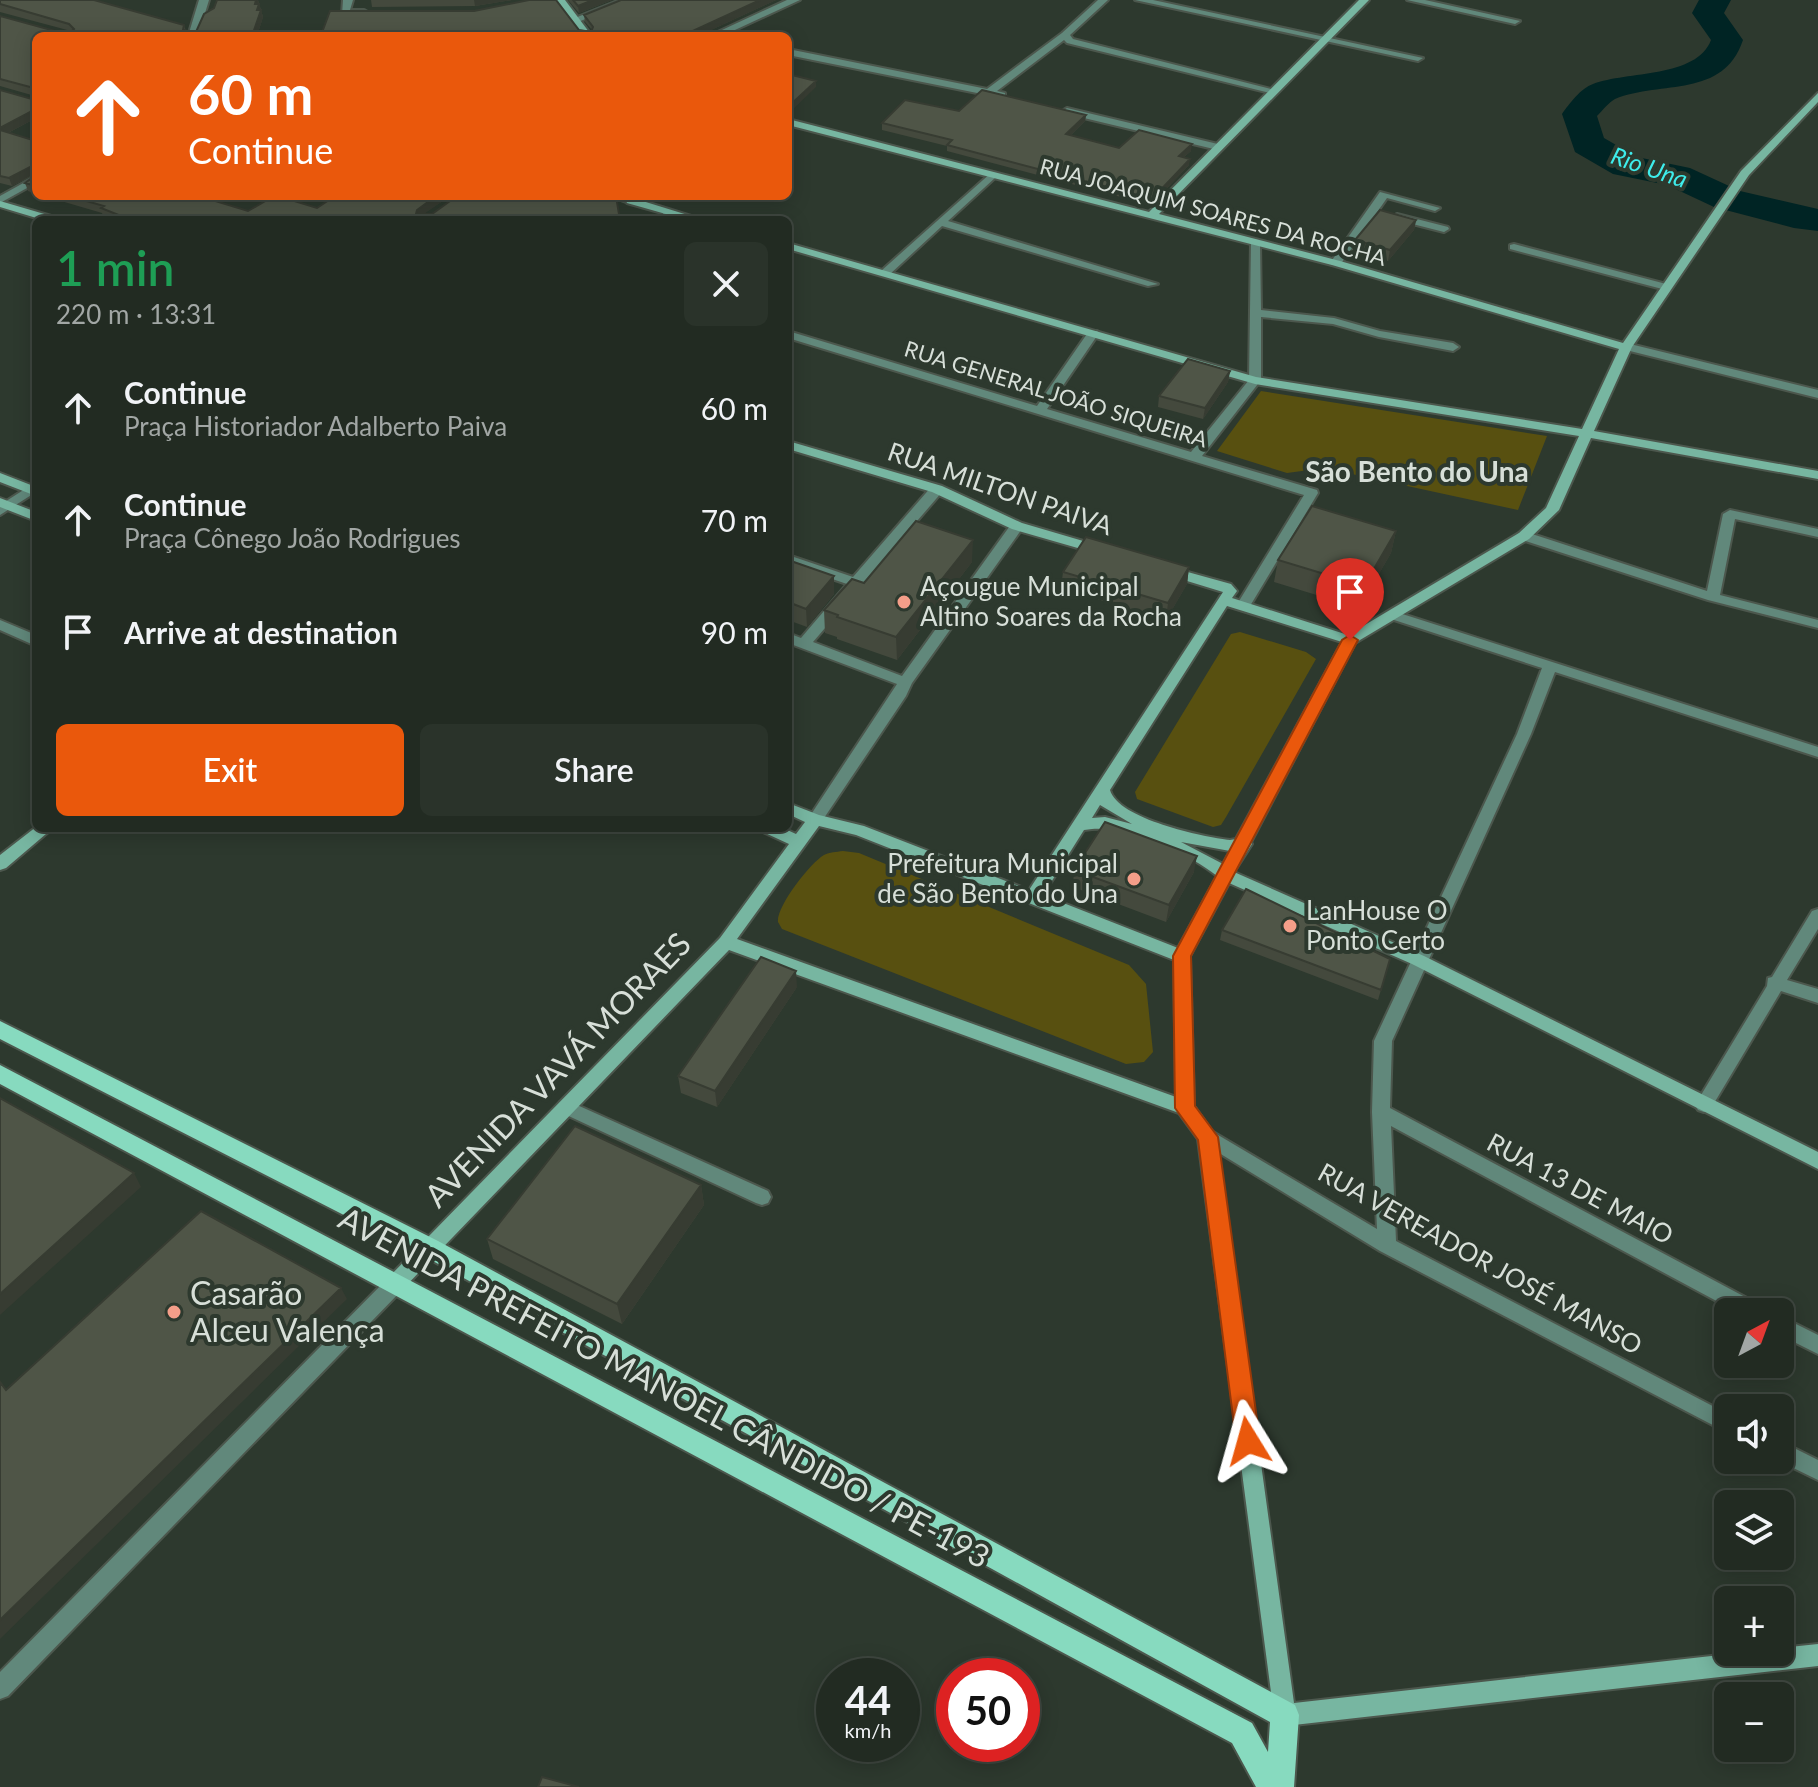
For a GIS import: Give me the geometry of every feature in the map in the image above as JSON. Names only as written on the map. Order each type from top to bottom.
[{"type":"main road","points":[[560,0],[584,32]]},
{"type":"main road","points":[[1151,216],[1364,0]]},
{"type":"main road","points":[[1185,1108],[1182,956],[1350,640],[1524,536],[1552,510],[1626,347],[1745,173],[1818,96]]},
{"type":"main road","name":"RUA JOAQUIM SOARES DA ROCHA","points":[[792,123],[1336,263],[1626,347]]},
{"type":"main road","points":[[637,200],[685,216]]},
{"type":"main road","points":[[0,202],[42,216]]},
{"type":"main road","points":[[792,247],[1255,380],[1818,475]]},
{"type":"main road","name":"RUA MILTON PAIVA","points":[[792,446],[937,489],[1017,526],[1122,557]]},
{"type":"main road","points":[[0,477],[32,489]]},
{"type":"main road","points":[[3,506],[32,516]]},
{"type":"main road","points":[[1034,896],[1230,591],[1226,587],[1152,565]]},
{"type":"main road","points":[[1224,600],[1350,640]]},
{"type":"main road","points":[[1102,790],[1105,801],[1125,815],[1214,846],[1244,844]]},
{"type":"main road","points":[[792,810],[815,820],[859,830],[1182,956]]},
{"type":"main road","name":"AVENIDA VAVÁ MORAES","points":[[395,1284],[726,942],[815,820]]},
{"type":"main road","points":[[1080,825],[1118,825],[1210,860],[1226,875],[1418,960],[1818,1161]]},
{"type":"main road","points":[[0,864],[40,832]]},
{"type":"main road","points":[[777,832],[798,841]]},
{"type":"main road","points":[[726,942],[1185,1108],[1207,1137],[1285,1715],[1280,1787]]},
{"type":"main road","name":"AVENIDA PREFEITO MANOEL CÂNDIDO / PE-193","points":[[0,1029],[430,1248],[1285,1715]]},
{"type":"main road","name":"AVENIDA PREFEITO MANOEL CÂNDIDO / PE-193","points":[[0,1074],[1242,1733],[1272,1787]]},
{"type":"main road","points":[[1285,1715],[1818,1655]]},
{"type":"street","points":[[194,32],[204,0]]},
{"type":"street","points":[[348,0],[345,13],[374,13]]},
{"type":"street","points":[[575,20],[628,0]]},
{"type":"street","points":[[723,32],[795,0]]},
{"type":"street","points":[[989,92],[1065,35],[1071,26],[1103,0]]},
{"type":"street","points":[[1140,0],[1418,58]]},
{"type":"street","points":[[1412,0],[1515,21]]},
{"type":"street","points":[[1065,35],[1070,41],[1081,44],[1274,91]]},
{"type":"street","points":[[792,53],[1019,99]]},
{"type":"street","points":[[1050,107],[1218,147]]},
{"type":"street","points":[[885,273],[992,175]]},
{"type":"street","points":[[0,202],[32,182]]},
{"type":"street","points":[[1336,263],[1384,194],[1435,208]]},
{"type":"street","points":[[1373,211],[1444,229]]},
{"type":"street","points":[[666,216],[671,212]]},
{"type":"street","points":[[940,222],[1152,284]]},
{"type":"street","points":[[1194,457],[1255,380],[1255,243]]},
{"type":"street","points":[[1514,247],[1666,287]]},
{"type":"street","points":[[1255,313],[1311,317],[1409,341],[1453,347]]},
{"type":"street","points":[[1040,410],[1093,333]]},
{"type":"street","name":"RUA GENERAL JOÃO SIQUEIRA","points":[[792,335],[1312,493],[1243,606]]},
{"type":"street","points":[[1626,347],[1818,394]]},
{"type":"street","points":[[804,643],[937,489]]},
{"type":"street","points":[[3,506],[32,491]]},
{"type":"street","points":[[1713,597],[1730,514],[1818,533]]},
{"type":"street","points":[[815,820],[901,693],[905,682],[1017,526]]},
{"type":"street","points":[[1524,536],[1713,597],[1818,624]]},
{"type":"street","points":[[792,560],[854,582]]},
{"type":"street","points":[[1393,615],[1818,752]]},
{"type":"street","points":[[0,624],[32,639]]},
{"type":"street","points":[[792,639],[905,682]]},
{"type":"street","points":[[1387,1245],[1381,1112],[1383,1041],[1524,734],[1550,666]]},
{"type":"street","points":[[1704,1105],[1774,983],[1818,915]]},
{"type":"street","points":[[1774,983],[1818,996]]},
{"type":"street","points":[[566,1107],[762,1197]]},
{"type":"street","name":"RUA 13 DE MAIO","points":[[1381,1112],[1729,1298]]},
{"type":"street","name":"RUA VEREADOR JOSÉ MANSO","points":[[1207,1137],[1387,1245],[1714,1417]]},
{"type":"street","name":"AVENIDA VAVÁ MORAES","points":[[0,1688],[395,1284]]},
{"type":"street","points":[[1794,1332],[1818,1345]]},
{"type":"street","points":[[1794,1458],[1818,1470]]},
{"type":"shaded area","points":[[1261,391],[1547,436],[1518,510],[1324,468],[1287,473],[1217,451]]},
{"type":"shaded area","points":[[1240,632],[1306,652],[1316,659],[1226,817],[1221,825],[1213,827],[1137,799],[1135,792],[1231,634]]},
{"type":"shaded area","points":[[843,851],[859,853],[1129,965],[1146,984],[1153,1052],[1144,1062],[1126,1064],[782,929],[778,922],[782,906],[803,876],[824,855]]},
{"type":"building","points":[[0,0],[94,0],[184,25],[183,30],[196,32],[71,32],[74,29],[69,24],[0,4]]},
{"type":"building","points":[[217,0],[256,0],[255,4],[259,4],[257,10],[261,10],[253,32],[196,32],[204,14],[214,8]]},
{"type":"building","points":[[529,0],[556,0],[579,30],[591,32],[322,32],[330,11],[474,11]]},
{"type":"building","points":[[573,0],[593,0],[578,6]]},
{"type":"building","points":[[621,0],[760,0],[691,32],[591,32],[593,27],[584,15]]},
{"type":"building","points":[[0,16],[55,31],[71,32],[32,32],[32,87],[0,79]]},
{"type":"building","points":[[792,75],[816,81],[792,103]]},
{"type":"building","points":[[0,90],[32,99],[32,111],[0,128]]},
{"type":"building","points":[[982,90],[1086,115],[1066,134],[1119,148],[1139,130],[1192,144],[1179,156],[1190,159],[1152,199],[947,145],[952,140],[882,123],[905,100],[959,111]]},
{"type":"building","points":[[0,130],[32,140],[32,166],[9,178],[0,176]]},
{"type":"building","points":[[83,200],[212,200],[248,211],[267,200],[291,200],[317,208],[329,200],[431,200],[416,214],[432,214],[451,200],[617,200],[619,216],[121,216],[101,208],[104,206]]},
{"type":"building","points":[[1380,210],[1416,220],[1390,250],[1355,240]]},
{"type":"building","points":[[1188,359],[1230,371],[1205,408],[1159,396]]},
{"type":"building","points":[[1312,506],[1396,531],[1364,586],[1278,560]]},
{"type":"building","points":[[916,521],[973,540],[896,637],[824,610],[852,579],[864,583]]},
{"type":"building","points":[[1086,537],[1189,567],[1168,603],[1063,572]]},
{"type":"building","points":[[792,561],[834,576],[806,609],[792,604]]},
{"type":"building","name":"Prefeitura Municipal de São Bento do Una","points":[[1105,822],[1197,856],[1169,905],[1074,870]]},
{"type":"building","points":[[1246,889],[1390,959],[1381,990],[1222,930]]},
{"type":"building","points":[[761,957],[796,971],[715,1091],[678,1076]]},
{"type":"building","points":[[0,1098],[134,1173],[0,1294]]},
{"type":"building","points":[[575,1126],[701,1185],[617,1304],[487,1239]]},
{"type":"building","points":[[201,1211],[341,1288],[0,1620],[0,1382],[6,1390]]},
{"type":"building","points":[[542,1777],[579,1787],[538,1787]]},
{"type":"waterway","name":"Rio Una","points":[[1715,0],[1708,13],[1727,40],[1722,54],[1705,70],[1602,92],[1579,114],[1588,144],[1626,166],[1677,176],[1727,199],[1794,217],[1818,220]]},
{"type":"place","name":"Açougue Municipal Altino Soares da Rocha","points":[[904,602]]},
{"type":"place","name":"Prefeitura Municipal de São Bento do Una","points":[[1134,879]]},
{"type":"place","name":"LanHouse O Ponto Certo","points":[[1290,926]]},
{"type":"place","name":"Casarão Alceu Valença","points":[[174,1312]]},
{"type":"district","name":"São Bento do Una","points":[[1417,472]]},
{"type":"route","points":[[1248,1441],[1207,1137],[1185,1108],[1182,956],[1350,640]]}]
